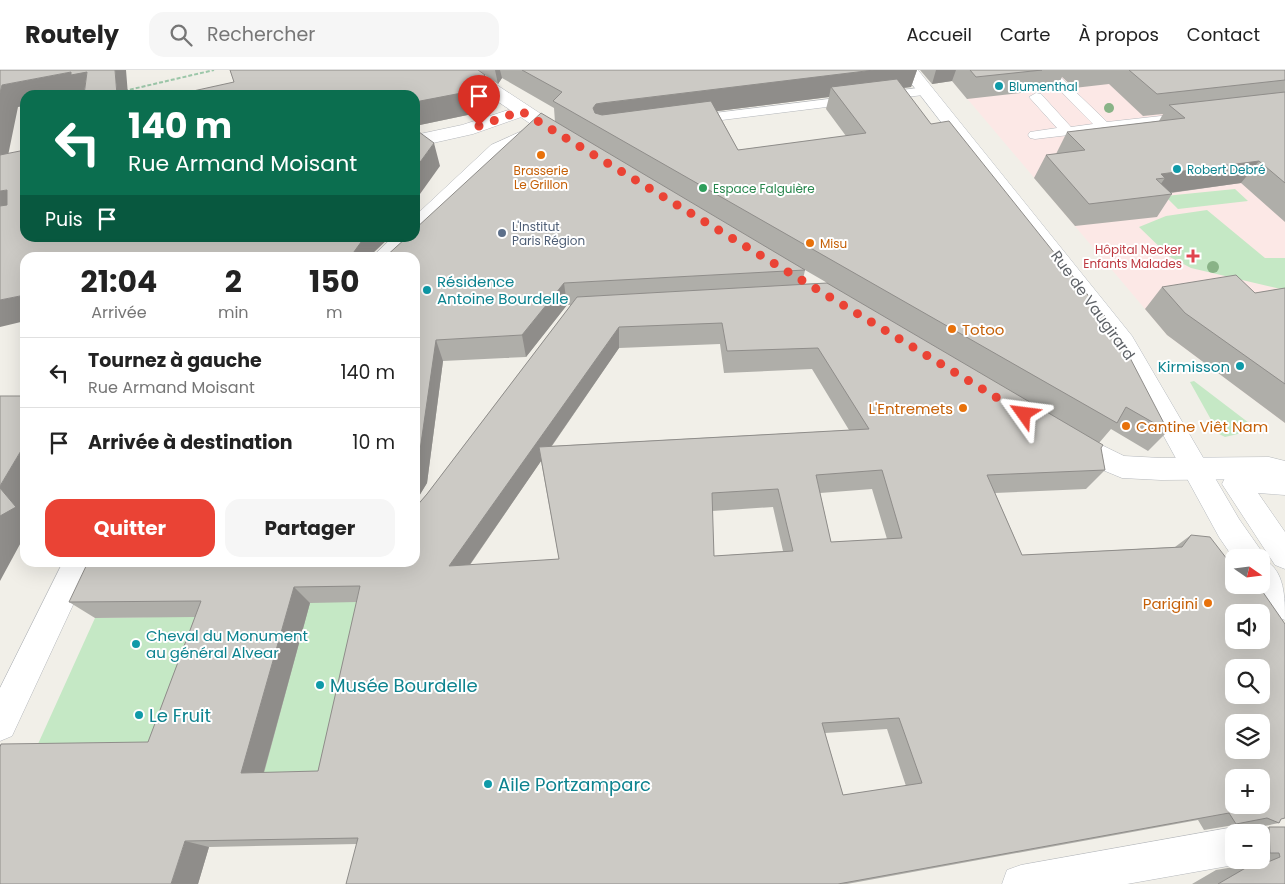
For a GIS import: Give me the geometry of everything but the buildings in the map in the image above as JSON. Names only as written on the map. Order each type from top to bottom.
[{"type":"street","points":[[463,70],[521,111],[586,151]]},
{"type":"street","name":"Rue de Vaugirard","points":[[909,70],[1124,342],[1229,528],[1244,549]]},
{"type":"street","points":[[420,140],[467,130],[521,111]]},
{"type":"street","points":[[420,222],[498,149],[544,126]]},
{"type":"street","points":[[467,130],[498,149]]},
{"type":"street","points":[[389,252],[400,242]]},
{"type":"street","points":[[1056,433],[1090,453],[1122,466],[1141,469],[1269,468],[1285,472]]},
{"type":"street","points":[[1285,482],[1244,482],[1236,484],[1285,556]]},
{"type":"street","points":[[0,724],[76,567]]},
{"type":"street","points":[[1270,585],[1285,606]]},
{"type":"street","points":[[1021,884],[1225,848]]},
{"type":"lane","points":[[1046,70],[1104,127]]},
{"type":"lane","points":[[681,121],[926,91]]},
{"type":"lane","points":[[1036,97],[1067,131]]},
{"type":"lane","points":[[1035,135],[1206,115]]},
{"type":"path","points":[[129,90],[214,70]]},
{"type":"shaded area","name":"Hôpital Necker Enfants Malades","points":[[943,70],[1285,70],[1285,423],[1167,335]]},
{"type":"green space","points":[[1235,189],[1248,201],[1178,209],[1165,196]]},
{"type":"green space","points":[[1207,210],[1265,258],[1285,258],[1285,290],[1191,268],[1170,257],[1139,227],[1166,216]]},
{"type":"green space","points":[[1194,381],[1253,426],[1255,430],[1225,437],[1219,434],[1190,382]]},
{"type":"green space","points":[[311,596],[333,602],[373,602],[334,780],[261,782]]},
{"type":"green space","points":[[221,616],[173,753],[33,755],[95,618]]},
{"type":"place","name":"Blumenthal","points":[[999,86]]},
{"type":"place","name":"Brasserie Le Grillon","points":[[541,155]]},
{"type":"place","name":"Robert Debré","points":[[1177,169]]},
{"type":"place","name":"Espace Falguière","points":[[703,188]]},
{"type":"place","name":"L'Institut Paris Région","points":[[502,233]]},
{"type":"place","name":"Misu","points":[[810,243]]},
{"type":"place","name":"Hôpital Necker Enfants Malades","points":[[1193,256]]},
{"type":"place","name":"Résidence Antoine Bourdelle","points":[[427,290]]},
{"type":"place","name":"Totoo","points":[[952,329]]},
{"type":"place","name":"Kirmisson","points":[[1240,366]]},
{"type":"place","name":"L'Entremets","points":[[963,408]]},
{"type":"place","name":"Cantine Viêt Nam","points":[[1126,426]]},
{"type":"place","name":"Parigini","points":[[1208,603]]},
{"type":"place","name":"Cheval du Monument au général Alvear","points":[[136,644]]},
{"type":"place","name":"Musée Bourdelle","points":[[320,685]]},
{"type":"place","name":"Le Fruit","points":[[139,715]]},
{"type":"place","name":"Aile Portzamparc","points":[[488,784]]},
{"type":"route","points":[[479,126],[521,111],[795,278],[1024,414]]}]
